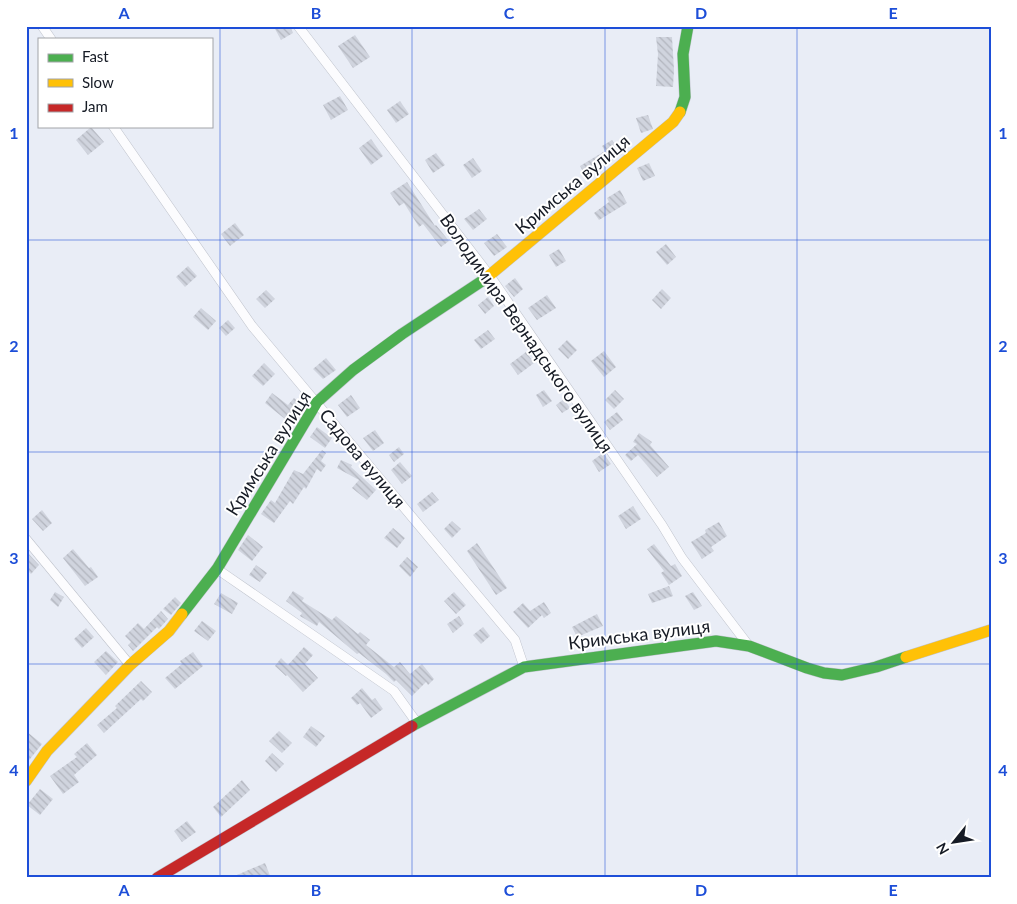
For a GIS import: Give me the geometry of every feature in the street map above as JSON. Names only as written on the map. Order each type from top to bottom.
[{"type":"street","points":[[42,26],[50,38]]},
{"type":"street","name":"Кримська вулиця","points":[[26,780],[47,751],[130,665],[169,631],[217,569],[316,402],[353,370],[402,334],[490,276],[680,115],[686,91],[683,53],[688,26]]},
{"type":"street","name":"Володимира Вернадського вулиця","points":[[299,27],[490,276],[662,525],[682,558],[749,646]]},
{"type":"street","name":"Садова вулиця","points":[[113,128],[252,326],[515,640],[524,667]]},
{"type":"street","points":[[26,539],[130,665]]},
{"type":"street","points":[[217,569],[394,691],[417,723]]},
{"type":"street","name":"Кримська вулиця","points":[[157,878],[417,723],[524,667],[716,641],[749,646],[807,668],[824,673],[842,675],[876,667],[991,630]]},
{"type":"building","points":[[280,26],[290,26],[293,33],[281,40],[275,29]]},
{"type":"building","points":[[355,35],[370,57],[353,68],[338,46]]},
{"type":"building","points":[[656,37],[672,37],[673,87],[656,86],[658,54]]},
{"type":"building","points":[[340,96],[348,110],[331,120],[323,105]]},
{"type":"building","points":[[400,101],[409,114],[396,123],[387,110]]},
{"type":"building","points":[[648,115],[653,129],[641,133],[636,118]]},
{"type":"building","points":[[92,128],[104,142],[88,155],[76,140]]},
{"type":"building","points":[[371,139],[383,156],[371,165],[359,148]]},
{"type":"building","points":[[612,140],[622,154],[586,177],[580,166],[605,151],[602,146]]},
{"type":"building","points":[[436,153],[445,165],[433,173],[425,160]]},
{"type":"building","points":[[473,158],[482,171],[472,178],[463,165]]},
{"type":"building","points":[[649,163],[655,176],[643,181],[637,168]]},
{"type":"building","points":[[407,182],[435,226],[449,241],[441,247],[423,224],[419,227],[404,203],[399,206],[390,193]]},
{"type":"building","points":[[620,190],[627,203],[599,220],[594,213],[609,202],[607,198]]},
{"type":"building","points":[[479,209],[487,219],[473,230],[464,219]]},
{"type":"building","points":[[235,223],[244,235],[230,246],[221,234]]},
{"type":"building","points":[[497,234],[507,247],[494,256],[484,243]]},
{"type":"building","points":[[666,244],[676,257],[667,265],[656,252]]},
{"type":"building","points":[[559,249],[566,261],[556,267],[549,255]]},
{"type":"building","points":[[188,266],[197,276],[185,287],[176,277]]},
{"type":"building","points":[[515,278],[523,289],[514,297],[505,286]]},
{"type":"building","points":[[662,289],[671,298],[661,309],[652,300]]},
{"type":"building","points":[[266,290],[275,299],[265,308],[256,299]]},
{"type":"building","points":[[547,295],[556,308],[537,320],[528,308]]},
{"type":"building","points":[[488,297],[494,306],[485,314],[478,305]]},
{"type":"building","points":[[201,308],[216,321],[208,330],[193,317]]},
{"type":"building","points":[[228,320],[235,328],[226,336],[219,328]]},
{"type":"building","points":[[488,330],[495,339],[481,349],[474,340]]},
{"type":"building","points":[[567,340],[577,350],[568,359],[558,349]]},
{"type":"building","points":[[604,351],[616,367],[604,377],[591,361]]},
{"type":"building","points":[[526,352],[534,363],[518,375],[510,364]]},
{"type":"building","points":[[326,358],[336,370],[323,379],[313,369]]},
{"type":"building","points":[[264,363],[275,374],[263,386],[252,376]]},
{"type":"building","points":[[544,390],[552,401],[543,407],[536,395]]},
{"type":"building","points":[[615,390],[624,399],[614,409],[605,400]]},
{"type":"building","points":[[272,393],[288,405],[294,398],[304,406],[290,423],[265,403]]},
{"type":"building","points":[[351,395],[360,408],[347,417],[338,405]]},
{"type":"building","points":[[564,399],[570,408],[562,413],[556,405]]},
{"type":"building","points":[[617,412],[623,420],[610,430],[604,422]]},
{"type":"building","points":[[317,427],[332,438],[325,448],[310,437]]},
{"type":"building","points":[[375,430],[384,443],[373,451],[363,438]]},
{"type":"building","points":[[639,433],[652,442],[650,445],[669,467],[657,477],[638,455],[631,461],[625,455],[637,444],[633,442]]},
{"type":"building","points":[[399,447],[404,454],[394,462],[389,455]]},
{"type":"building","points":[[322,450],[326,453],[321,461],[326,465],[321,472],[317,469],[306,489],[304,487],[293,504],[290,501],[274,523],[261,514],[271,500],[275,503],[294,470],[303,474]]},
{"type":"building","points":[[603,453],[611,464],[599,472],[592,461]]},
{"type":"building","points":[[341,460],[352,465],[351,467],[376,490],[367,500],[352,488],[359,480],[337,468]]},
{"type":"building","points":[[400,462],[412,476],[402,484],[391,470]]},
{"type":"building","points":[[432,492],[439,500],[423,512],[417,504]]},
{"type":"building","points":[[633,506],[641,519],[626,529],[618,516]]},
{"type":"building","points":[[42,510],[52,523],[43,531],[32,519]]},
{"type":"building","points":[[452,521],[461,529],[452,538],[444,529]]},
{"type":"building","points":[[719,522],[727,536],[711,547],[714,551],[702,559],[691,542],[706,533],[705,530]]},
{"type":"building","points":[[393,528],[405,538],[397,548],[384,538]]},
{"type":"building","points":[[248,535],[263,547],[252,561],[238,550]]},
{"type":"building","points":[[477,543],[507,588],[496,595],[467,551]]},
{"type":"building","points":[[654,544],[671,566],[675,564],[682,576],[669,585],[661,573],[664,571],[647,549]]},
{"type":"building","points":[[73,549],[98,577],[85,586],[63,558]]},
{"type":"building","points":[[26,551],[39,565],[31,574],[26,569]]},
{"type":"building","points":[[407,557],[418,567],[410,577],[399,566]]},
{"type":"building","points":[[256,565],[267,573],[260,582],[249,575]]},
{"type":"building","points":[[669,586],[673,596],[652,603],[648,594]]},
{"type":"building","points":[[293,591],[304,598],[302,601],[332,620],[336,616],[358,634],[360,632],[370,640],[366,645],[394,667],[400,662],[410,674],[422,664],[434,679],[428,685],[426,682],[412,696],[396,680],[394,682],[319,622],[317,626],[300,616],[302,613],[286,601]]},
{"type":"building","points":[[55,592],[64,597],[58,607],[50,600]]},
{"type":"building","points":[[454,592],[466,605],[456,614],[444,601]]},
{"type":"building","points":[[693,592],[702,606],[694,610],[685,596]]},
{"type":"building","points":[[221,593],[238,603],[232,614],[214,604]]},
{"type":"building","points":[[175,597],[181,603],[171,615],[163,609]]},
{"type":"building","points":[[544,602],[551,613],[544,618],[542,615],[528,628],[513,612],[523,603],[530,611]]},
{"type":"building","points":[[161,611],[168,619],[159,629],[157,627],[133,651],[128,645],[131,642],[125,636],[138,623],[144,629]]},
{"type":"building","points":[[597,614],[603,626],[577,637],[572,627]]},
{"type":"building","points":[[459,616],[464,624],[453,633],[447,624]]},
{"type":"building","points":[[202,621],[216,631],[208,641],[194,631]]},
{"type":"building","points":[[483,627],[490,636],[481,644],[473,635]]},
{"type":"building","points":[[86,628],[94,637],[82,648],[74,639]]},
{"type":"building","points":[[304,647],[313,655],[305,664],[318,678],[303,692],[287,675],[275,666],[281,658],[288,665]]},
{"type":"building","points":[[106,651],[118,662],[106,675],[94,662]]},
{"type":"building","points":[[193,652],[203,666],[175,689],[165,678],[182,664],[180,661]]},
{"type":"building","points":[[141,681],[152,692],[143,701],[141,699],[104,733],[97,725],[117,708],[115,706]]},
{"type":"building","points":[[362,688],[372,700],[375,698],[383,709],[371,718],[360,703],[357,705],[351,698]]},
{"type":"building","points":[[311,726],[325,736],[316,747],[303,737]]},
{"type":"building","points":[[26,731],[42,744],[26,764]]},
{"type":"building","points":[[279,731],[292,743],[282,753],[269,741]]},
{"type":"building","points":[[87,743],[97,755],[74,775],[79,782],[63,794],[50,776],[77,757],[74,754]]},
{"type":"building","points":[[272,753],[284,764],[276,772],[265,761]]},
{"type":"building","points":[[242,780],[250,790],[221,817],[213,807]]},
{"type":"building","points":[[40,789],[53,799],[40,815],[27,805]]},
{"type":"building","points":[[187,821],[196,832],[182,842],[174,831]]},
{"type":"building","points":[[265,863],[271,878],[230,878]]},
{"type":"traffic: fast","points":[[680,112],[685,97],[683,54],[688,26]]},
{"type":"traffic: fast","points":[[182,614],[217,569],[317,402],[353,370],[402,334],[485,279]]},
{"type":"traffic: fast","points":[[412,726],[524,667],[716,641],[749,646],[807,668],[824,673],[842,675],[876,667],[906,657]]},
{"type":"traffic: slow","points":[[485,279],[673,122],[680,112]]},
{"type":"traffic: slow","points":[[26,781],[47,751],[130,665],[169,631],[182,614]]},
{"type":"traffic: slow","points":[[906,657],[991,630]]},
{"type":"traffic: jam","points":[[157,878],[412,726]]}]
